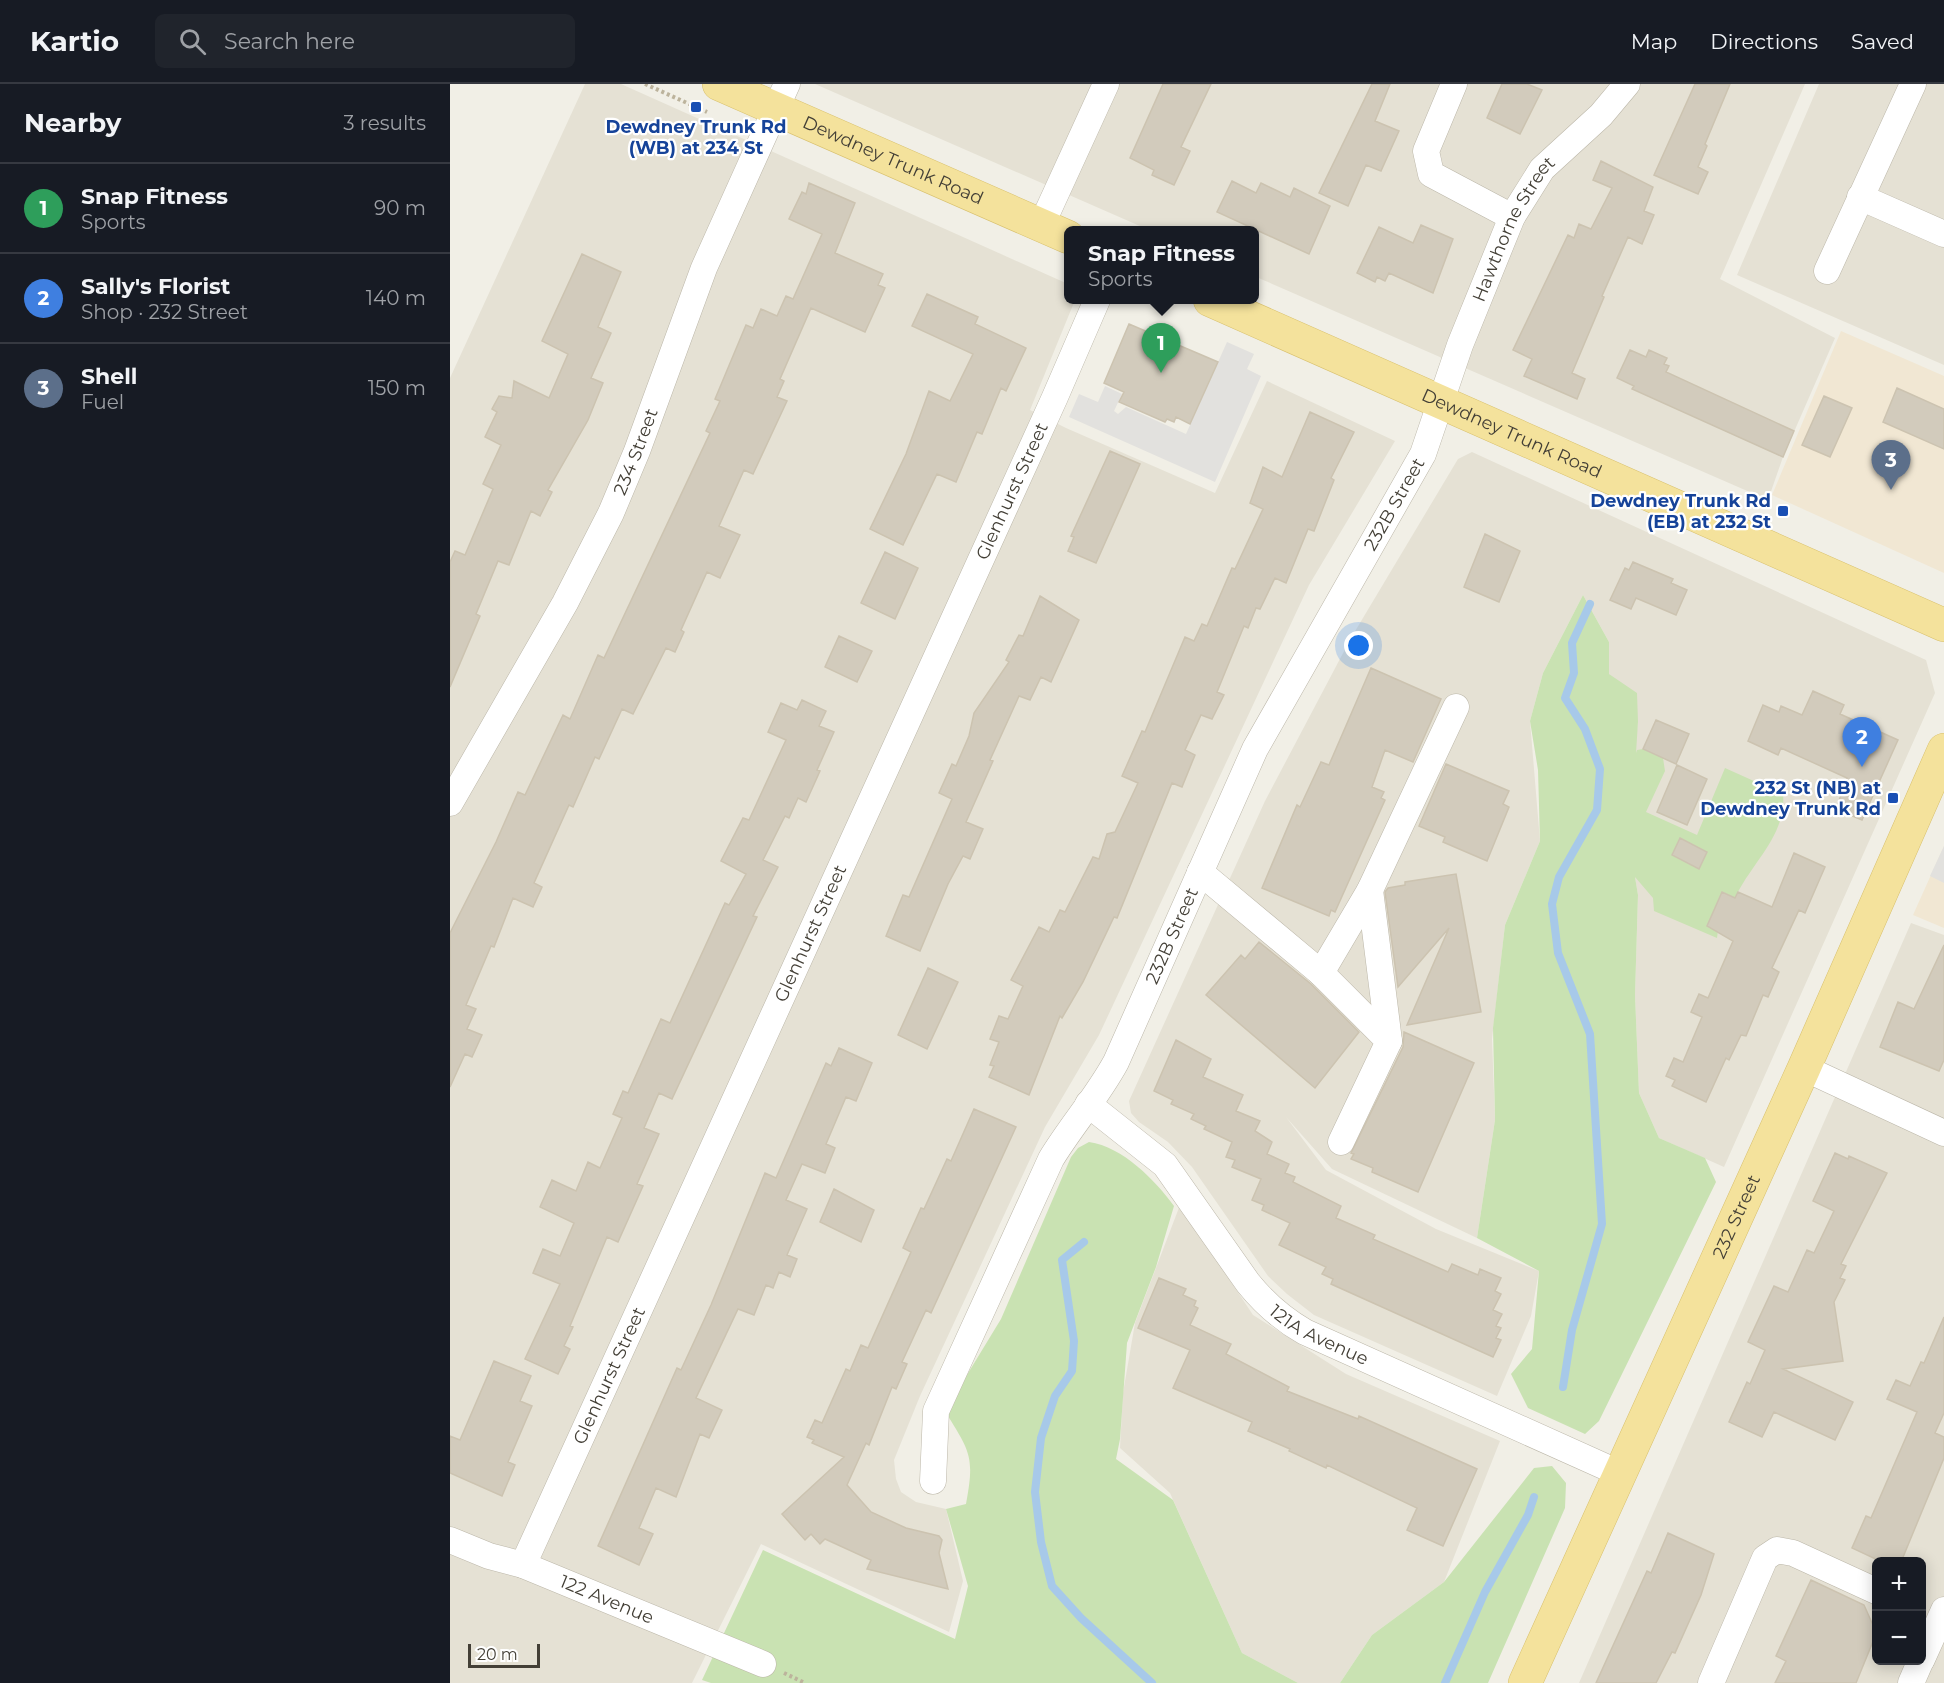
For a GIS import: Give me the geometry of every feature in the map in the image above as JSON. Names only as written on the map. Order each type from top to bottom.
[{"type":"main road","name":"Dewdney Trunk Road","points":[[716,99],[781,97],[1055,231]]},
{"type":"main road","name":"Dewdney Trunk Road","points":[[1219,304],[1944,625]]},
{"type":"main road","name":"232 Street","points":[[1525,1683],[1943,756]]},
{"type":"street","points":[[1055,231],[1106,84]]},
{"type":"street","points":[[1454,84],[1426,151],[1431,174],[1512,217]]},
{"type":"street","name":"Hawthorne Street","points":[[1443,402],[1460,345],[1512,217],[1542,170],[1601,115],[1627,84]]},
{"type":"street","points":[[1827,271],[1913,84]]},
{"type":"street","name":"234 Street","points":[[450,803],[565,603],[611,513],[637,451],[696,287],[781,97]]},
{"type":"street","points":[[1860,197],[1944,234]]},
{"type":"street","name":"Glenhurst Street","points":[[523,1565],[1095,304]]},
{"type":"street","name":"232B Street","points":[[933,1481],[936,1411],[1051,1159],[1116,1062],[1255,749],[1400,498],[1429,442],[1443,402]]},
{"type":"street","points":[[1321,973],[1370,890],[1456,707]]},
{"type":"street","points":[[1200,872],[1321,973],[1389,1041]]},
{"type":"street","points":[[1341,1142],[1389,1041],[1370,890]]},
{"type":"street","points":[[1804,1068],[1944,1133]]},
{"type":"street","name":"121A Avenue","points":[[1088,1104],[1165,1165],[1248,1283],[1283,1319],[1305,1332],[1619,1473]]},
{"type":"street","name":"122 Avenue","points":[[450,1540],[489,1556],[523,1565],[764,1664]]},
{"type":"street","points":[[1711,1683],[1765,1558],[1777,1550],[1793,1553],[1872,1589]]},
{"type":"street","points":[[1926,1644],[1935,1614]]},
{"type":"street","points":[[1911,1683],[1919,1665]]},
{"type":"path","points":[[645,84],[716,99]]},
{"type":"shaded area","points":[[585,84],[621,84],[1064,282],[1064,304],[1073,304],[1030,410],[1066,428],[1215,493],[1267,381],[1395,441],[1309,585],[1099,1035],[1045,1127],[920,1396],[894,1460],[896,1479],[901,1492],[916,1502],[946,1509],[963,1581],[949,1632],[761,1544],[692,1683],[450,1683],[450,378]]},
{"type":"shaded area","points":[[815,84],[1805,84],[1720,279],[1835,338],[1783,457],[1768,500],[1259,278],[1259,226],[1140,226]]},
{"type":"shaded area","points":[[1819,84],[1944,84],[1944,365],[1737,275]]},
{"type":"shaded area","points":[[1841,331],[1944,376],[1944,573],[1772,495]]},
{"type":"shaded area","points":[[1227,342],[1254,354],[1247,369],[1261,376],[1215,482],[1069,417],[1079,394],[1098,402],[1105,386],[1122,394],[1114,411],[1118,414],[1126,407],[1186,434]]},
{"type":"shaded area","points":[[1472,452],[1926,660],[1935,693],[1724,1167],[1659,1138],[1639,1093],[1635,995],[1638,895],[1626,825],[1638,722],[1609,674],[1609,642],[1583,595],[1543,673],[1530,721],[1540,841],[1505,925],[1492,1039],[1495,1120],[1477,1238],[1332,1169],[1286,1117],[1326,1170],[1436,1229],[1539,1271],[1531,1316],[1497,1396],[1314,1315],[1287,1294],[1268,1276],[1192,1167],[1168,1142],[1139,1122],[1131,1113],[1129,1101],[1265,801],[1351,638],[1458,459]]},
{"type":"shaded area","points":[[1944,846],[1944,928],[1913,915]]},
{"type":"shaded area","points":[[1944,846],[1944,883],[1930,876]]},
{"type":"shaded area","points":[[1911,923],[1944,935],[1944,1683],[1579,1683]]},
{"type":"shaded area","points":[[1180,1205],[1253,1315],[1346,1374],[1500,1441],[1444,1582],[1372,1635],[1340,1683],[1298,1683],[1242,1653],[1170,1493],[1120,1448],[1123,1393],[1135,1323]]},
{"type":"green space","points":[[1583,595],[1609,642],[1609,674],[1637,693],[1636,753],[1637,750],[1643,749],[1663,758],[1665,771],[1646,812],[1697,835],[1725,768],[1783,794],[1783,809],[1774,836],[1735,898],[1723,892],[1717,938],[1654,911],[1653,898],[1635,877],[1638,895],[1635,995],[1639,1093],[1659,1138],[1705,1158],[1716,1182],[1599,1421],[1585,1434],[1528,1408],[1511,1374],[1532,1349],[1539,1271],[1477,1238],[1495,1120],[1493,1028],[1505,925],[1540,841],[1538,770],[1530,721],[1543,673]]},
{"type":"green space","points":[[1089,1142],[1114,1150],[1137,1166],[1174,1206],[1156,1267],[1127,1343],[1120,1439],[1116,1459],[1173,1500],[1242,1653],[1298,1683],[711,1683],[702,1680],[763,1550],[955,1639],[968,1586],[946,1509],[966,1504],[970,1464],[965,1446],[945,1411],[1001,1319],[1071,1157],[1078,1148]]},
{"type":"green space","points":[[1552,1466],[1566,1483],[1565,1508],[1488,1683],[1340,1683],[1372,1635],[1444,1582],[1534,1468]]},
{"type":"building","points":[[1163,84],[1211,84],[1181,147],[1190,151],[1174,185],[1152,175],[1154,170],[1130,158]]},
{"type":"building","points":[[1372,84],[1390,84],[1375,121],[1399,131],[1381,171],[1366,165],[1348,206],[1319,193]]},
{"type":"building","points":[[1502,84],[1527,84],[1542,90],[1520,134],[1487,118]]},
{"type":"building","points":[[1695,84],[1730,84],[1698,167],[1708,172],[1698,194],[1654,175]]},
{"type":"building","points":[[1601,161],[1653,187],[1644,211],[1654,215],[1642,244],[1628,237],[1602,296],[1604,297],[1572,373],[1585,379],[1577,399],[1524,376],[1532,359],[1513,350],[1568,235],[1574,238],[1579,224],[1591,229],[1612,188],[1593,180]]},
{"type":"building","points":[[1232,181],[1256,193],[1261,183],[1290,197],[1294,188],[1330,206],[1309,254],[1259,231],[1259,226],[1248,226],[1217,212]]},
{"type":"building","points":[[809,183],[855,203],[835,253],[883,274],[878,285],[885,288],[865,332],[811,308],[780,379],[784,381],[777,397],[787,401],[753,474],[744,470],[719,526],[740,535],[720,578],[707,572],[681,630],[684,632],[675,652],[666,648],[633,714],[622,709],[599,759],[595,757],[573,807],[569,805],[534,883],[542,887],[533,907],[513,898],[494,947],[491,946],[466,1005],[476,1009],[467,1029],[482,1035],[472,1057],[465,1054],[450,1087],[450,933],[496,842],[518,792],[525,795],[563,715],[570,719],[598,655],[604,658],[710,433],[706,431],[720,401],[715,399],[746,325],[753,328],[761,309],[777,316],[786,296],[793,299],[822,234],[789,219],[802,192],[806,194]]},
{"type":"building","points":[[1421,225],[1453,239],[1433,293],[1389,273],[1385,281],[1377,277],[1375,282],[1357,273],[1379,227],[1413,243]]},
{"type":"building","points":[[582,254],[621,272],[598,327],[611,333],[591,378],[603,383],[588,420],[548,490],[552,492],[540,516],[531,511],[509,565],[498,561],[476,614],[480,616],[450,687],[450,562],[455,551],[465,555],[493,489],[483,484],[501,445],[485,437],[497,412],[492,409],[499,396],[512,398],[514,381],[549,398],[568,354],[542,341]]},
{"type":"building","points":[[927,294],[978,317],[975,324],[1026,348],[1006,391],[1001,388],[982,434],[977,432],[956,482],[937,474],[903,545],[870,529],[906,454],[929,391],[950,401],[973,354],[912,326]]},
{"type":"building","points":[[1129,324],[1218,362],[1190,424],[1176,417],[1174,422],[1167,419],[1165,422],[1119,402],[1124,392],[1104,383]]},
{"type":"building","points":[[1630,350],[1646,357],[1649,350],[1667,358],[1664,364],[1669,366],[1666,372],[1794,431],[1783,457],[1632,389],[1634,386],[1617,378]]},
{"type":"building","points":[[1897,388],[1944,409],[1944,449],[1883,422]]},
{"type":"building","points":[[1824,396],[1852,408],[1830,457],[1802,445]]},
{"type":"building","points":[[1310,412],[1354,432],[1331,478],[1334,480],[1314,531],[1308,529],[1286,583],[1275,578],[1260,609],[1256,608],[1248,628],[1244,626],[1217,692],[1224,695],[1212,719],[1201,715],[1185,750],[1195,755],[1182,787],[1172,783],[1117,918],[1114,917],[1083,982],[1062,1018],[1060,1016],[1029,1095],[989,1077],[994,1066],[990,1065],[999,1042],[990,1039],[999,1016],[1008,1019],[1023,986],[1011,980],[1039,927],[1049,932],[1060,910],[1065,912],[1093,857],[1099,859],[1107,834],[1115,832],[1138,783],[1122,776],[1142,731],[1145,732],[1185,637],[1194,641],[1202,624],[1207,626],[1232,568],[1235,569],[1263,509],[1250,503],[1263,467],[1282,477]]},
{"type":"building","points":[[1110,451],[1140,464],[1096,563],[1068,551],[1074,537],[1071,536]]},
{"type":"building","points":[[1485,534],[1520,551],[1499,602],[1464,587]]},
{"type":"building","points":[[885,552],[918,568],[895,619],[861,603]]},
{"type":"building","points":[[1633,562],[1673,579],[1671,583],[1687,590],[1676,615],[1636,598],[1631,609],[1610,600],[1625,568],[1629,570]]},
{"type":"building","points":[[1040,596],[1079,620],[1051,682],[1041,677],[1030,700],[1019,696],[990,760],[993,761],[966,822],[983,829],[970,859],[963,856],[948,884],[920,951],[886,936],[903,895],[909,897],[952,799],[939,793],[952,764],[956,766],[969,736],[974,713],[1009,662],[1006,660],[1019,635],[1023,636]]},
{"type":"building","points":[[839,636],[872,651],[857,682],[825,667]]},
{"type":"building","points":[[1371,668],[1441,699],[1413,762],[1385,750],[1372,787],[1384,792],[1381,798],[1385,800],[1335,912],[1331,910],[1329,916],[1262,888],[1297,805],[1300,807],[1321,762],[1329,765]]},
{"type":"building","points":[[1813,691],[1844,705],[1840,714],[1898,740],[1862,820],[1836,809],[1847,778],[1781,748],[1778,755],[1748,741],[1763,705],[1779,712],[1781,706],[1802,715]]},
{"type":"building","points":[[802,700],[826,711],[819,726],[834,732],[817,770],[820,771],[806,802],[798,798],[789,818],[785,816],[763,860],[778,867],[753,916],[757,917],[672,1099],[659,1093],[644,1128],[659,1134],[637,1184],[643,1186],[618,1242],[607,1237],[570,1326],[573,1327],[564,1346],[570,1349],[558,1374],[525,1359],[560,1284],[533,1273],[543,1249],[560,1256],[574,1223],[540,1207],[552,1180],[576,1191],[588,1162],[600,1168],[622,1118],[613,1114],[623,1091],[628,1093],[661,1019],[670,1023],[725,903],[729,905],[746,874],[721,861],[743,818],[749,820],[786,740],[768,732],[781,703],[797,710]]},
{"type":"building","points":[[1656,720],[1689,734],[1676,764],[1643,749]]},
{"type":"building","points":[[1446,764],[1509,791],[1503,804],[1509,807],[1487,861],[1443,842],[1445,837],[1419,826]]},
{"type":"building","points":[[1677,765],[1707,779],[1687,825],[1657,812]]},
{"type":"building","points":[[1680,838],[1707,852],[1699,869],[1672,855]]},
{"type":"building","points":[[1794,853],[1825,867],[1805,913],[1799,910],[1772,968],[1779,972],[1768,997],[1763,995],[1746,1036],[1741,1035],[1729,1060],[1726,1058],[1706,1102],[1672,1086],[1675,1080],[1666,1076],[1674,1058],[1683,1062],[1702,1017],[1691,1012],[1699,994],[1708,998],[1733,941],[1707,926],[1722,892],[1735,898],[1738,892],[1772,907]]},
{"type":"building","points":[[1456,874],[1481,1012],[1407,1025],[1449,928],[1398,987],[1385,892],[1388,888],[1405,885],[1405,882]]},
{"type":"building","points":[[1259,942],[1311,984],[1359,1032],[1315,1088],[1206,995],[1241,955],[1245,959]]},
{"type":"building","points":[[1944,945],[1944,1060],[1939,1071],[1880,1047],[1898,1002],[1914,1009]]},
{"type":"building","points":[[928,968],[958,982],[927,1049],[898,1035]]},
{"type":"building","points":[[1404,1032],[1474,1063],[1418,1192],[1372,1172],[1373,1168],[1351,1159],[1354,1154],[1351,1153],[1403,1047]]},
{"type":"building","points":[[1176,1040],[1211,1059],[1203,1077],[1243,1095],[1236,1111],[1260,1121],[1255,1131],[1272,1142],[1267,1154],[1289,1164],[1285,1173],[1295,1177],[1293,1182],[1341,1206],[1336,1218],[1375,1235],[1373,1239],[1448,1272],[1452,1264],[1478,1275],[1480,1269],[1501,1278],[1495,1291],[1501,1294],[1493,1310],[1502,1314],[1496,1326],[1501,1328],[1496,1338],[1501,1340],[1493,1357],[1331,1284],[1333,1279],[1322,1274],[1326,1267],[1279,1245],[1290,1223],[1262,1210],[1264,1205],[1252,1200],[1261,1179],[1232,1167],[1235,1160],[1226,1157],[1232,1142],[1204,1129],[1206,1126],[1191,1119],[1194,1114],[1171,1104],[1173,1100],[1154,1091]]},
{"type":"building","points":[[839,1048],[872,1063],[856,1101],[846,1097],[826,1144],[835,1148],[825,1173],[802,1164],[786,1200],[807,1209],[787,1255],[797,1259],[790,1277],[779,1272],[773,1288],[766,1285],[754,1315],[738,1309],[696,1398],[722,1410],[709,1438],[700,1434],[676,1497],[656,1488],[639,1528],[653,1534],[639,1565],[598,1546],[677,1368],[681,1370],[711,1305],[765,1173],[776,1178],[826,1063],[831,1066]]},
{"type":"building","points":[[974,1109],[1016,1127],[931,1313],[926,1310],[902,1362],[907,1364],[896,1389],[892,1387],[869,1445],[866,1443],[847,1485],[871,1512],[906,1528],[939,1536],[942,1540],[939,1553],[948,1589],[867,1569],[871,1560],[825,1539],[820,1544],[811,1534],[805,1540],[782,1514],[844,1457],[812,1443],[814,1440],[807,1437],[815,1420],[822,1423],[846,1369],[850,1371],[861,1345],[868,1348],[911,1252],[903,1248],[947,1159],[951,1161]]},
{"type":"building","points":[[1835,1153],[1848,1159],[1849,1156],[1887,1173],[1841,1264],[1846,1266],[1840,1278],[1845,1280],[1834,1302],[1843,1361],[1783,1369],[1853,1402],[1835,1440],[1774,1412],[1762,1437],[1729,1422],[1765,1350],[1748,1342],[1774,1286],[1788,1292],[1807,1250],[1814,1253],[1834,1211],[1813,1201]]},
{"type":"building","points":[[834,1189],[874,1210],[861,1242],[820,1222]]},
{"type":"building","points":[[1159,1278],[1186,1289],[1183,1295],[1196,1301],[1194,1306],[1198,1308],[1190,1325],[1231,1344],[1226,1354],[1289,1387],[1287,1391],[1358,1419],[1359,1416],[1477,1469],[1443,1546],[1407,1530],[1417,1508],[1327,1465],[1326,1468],[1248,1431],[1252,1422],[1173,1388],[1190,1350],[1138,1328]]},
{"type":"building","points":[[1944,1317],[1944,1413],[1935,1433],[1944,1437],[1944,1458],[1903,1557],[1872,1557],[1852,1548],[1866,1516],[1871,1518],[1917,1412],[1887,1399],[1896,1380],[1910,1386],[1921,1362],[1924,1363]]},
{"type":"building","points":[[494,1361],[531,1376],[520,1401],[532,1406],[508,1462],[515,1465],[502,1496],[450,1473],[450,1436],[460,1440]]},
{"type":"building","points":[[1668,1533],[1714,1554],[1701,1595],[1675,1653],[1672,1652],[1656,1683],[1596,1683],[1647,1571],[1651,1573]]},
{"type":"building","points":[[1811,1580],[1864,1605],[1872,1623],[1872,1644],[1856,1683],[1775,1683],[1786,1661],[1776,1656]]},
{"type":"waterway","points":[[1563,1387],[1572,1330],[1602,1224],[1590,1034],[1558,953],[1552,904],[1559,877],[1597,810],[1600,769],[1585,729],[1565,698],[1574,673],[1572,643],[1590,604]]},
{"type":"waterway","points":[[1084,1242],[1062,1260],[1074,1341],[1072,1371],[1055,1396],[1041,1438],[1035,1492],[1041,1542],[1052,1586],[1081,1618],[1152,1683]]},
{"type":"waterway","points":[[1445,1683],[1485,1592],[1528,1515],[1534,1497]]},
{"type":"place","name":"Dewdney Trunk Rd (WB) at 234 St","points":[[696,107]]},
{"type":"place","name":"Snap Fitness","points":[[1161,373]]},
{"type":"place","name":"Shell","points":[[1891,490]]},
{"type":"place","name":"Dewdney Trunk Rd (EB) at 232 St","points":[[1783,511]]},
{"type":"place","name":"Sally's Florist","points":[[1862,767]]},
{"type":"place","name":"232 St (NB) at Dewdney Trunk Rd","points":[[1893,798]]}]
